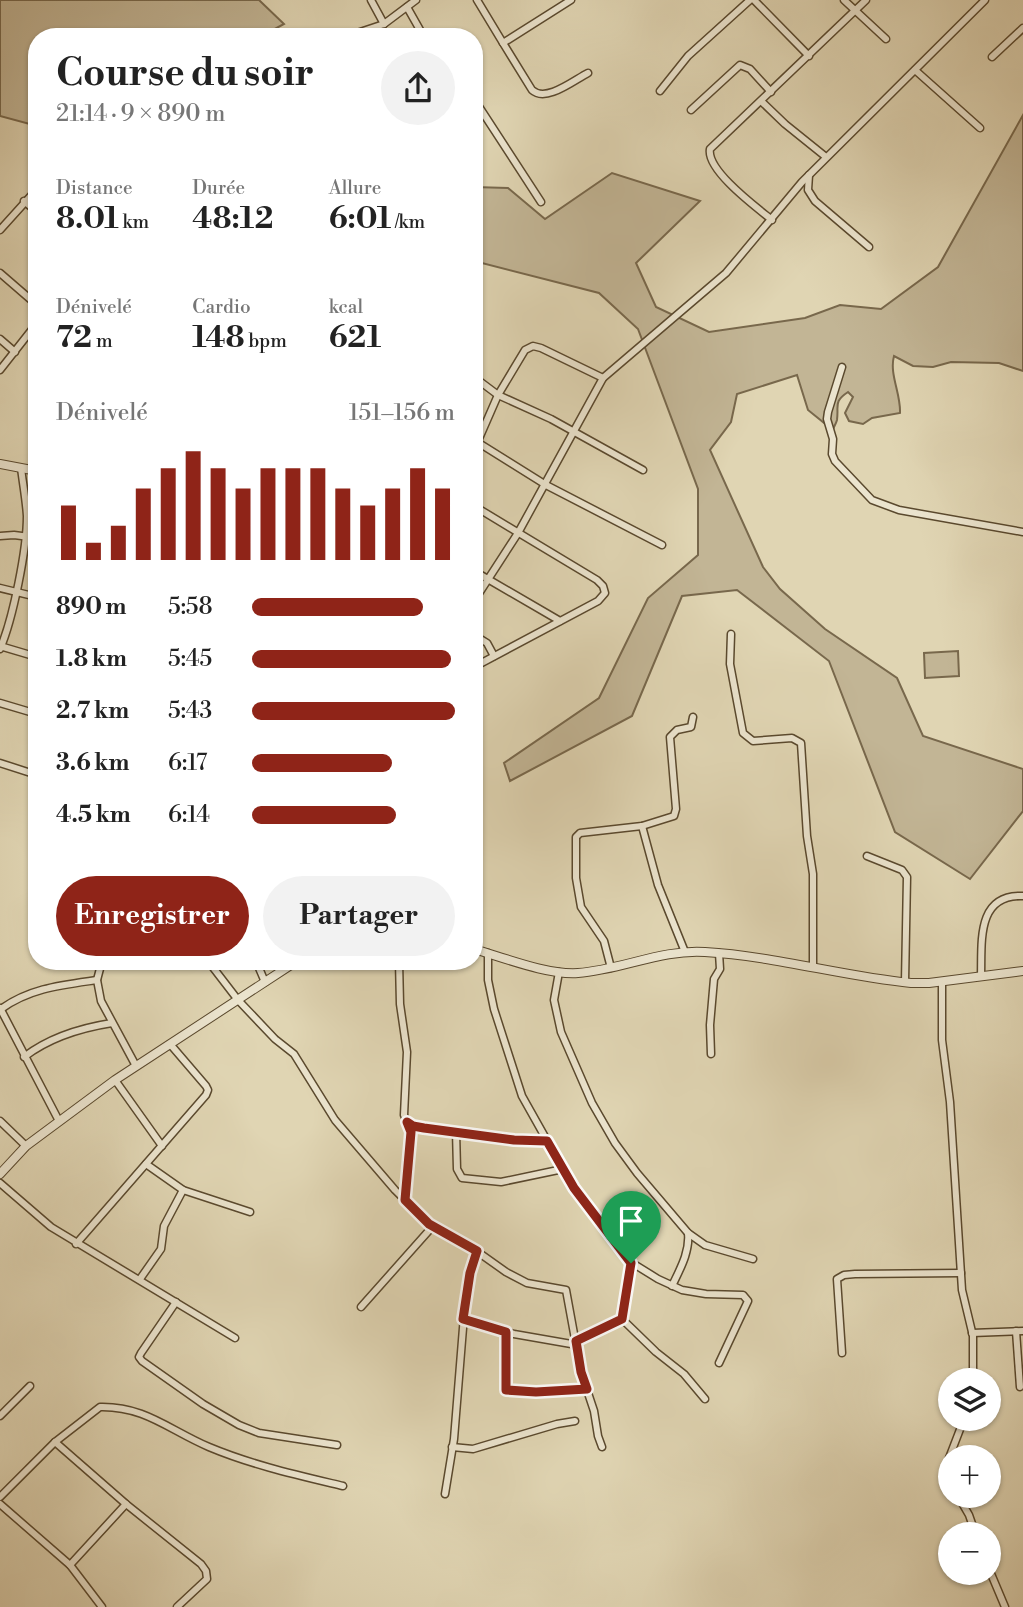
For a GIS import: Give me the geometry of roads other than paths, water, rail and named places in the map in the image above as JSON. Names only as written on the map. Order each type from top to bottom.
[{"type":"street","points":[[372,0],[384,24]]},
{"type":"street","points":[[372,28],[384,24],[416,0]]},
{"type":"street","points":[[477,0],[535,93],[547,95],[588,73]]},
{"type":"street","points":[[503,43],[571,0]]},
{"type":"street","points":[[660,91],[688,56],[752,0],[810,56]]},
{"type":"street","points":[[844,0],[886,39]]},
{"type":"street","points":[[772,220],[741,195],[716,168],[709,154],[714,145],[866,0]]},
{"type":"street","points":[[483,588],[546,485],[603,378],[726,273],[809,175],[985,0]]},
{"type":"street","points":[[407,8],[419,28]]},
{"type":"street","points":[[992,57],[1023,27]]},
{"type":"street","points":[[691,110],[740,65],[750,69],[771,92]]},
{"type":"street","points":[[915,71],[980,128]]},
{"type":"street","points":[[761,101],[827,157]]},
{"type":"street","points":[[483,113],[541,202]]},
{"type":"street","points":[[809,175],[808,190],[815,201],[869,247]]},
{"type":"street","points":[[0,229],[28,197]]},
{"type":"street","points":[[24,201],[28,204]]},
{"type":"street","points":[[0,273],[28,297]]},
{"type":"street","points":[[0,370],[28,335]]},
{"type":"street","points":[[0,339],[15,352]]},
{"type":"street","points":[[483,426],[525,350],[533,346],[603,378]]},
{"type":"street","points":[[842,367],[827,419],[833,439],[832,454],[839,467],[872,500],[899,510],[1023,532]]},
{"type":"street","points":[[483,384],[498,395],[574,431],[643,470]]},
{"type":"street","points":[[483,445],[546,485],[662,545]]},
{"type":"street","points":[[0,464],[28,469]]},
{"type":"street","points":[[21,468],[27,514],[26,536],[1,647],[28,654]]},
{"type":"street","points":[[483,512],[603,586],[605,593],[602,598],[483,662]]},
{"type":"street","points":[[0,536],[26,536]]},
{"type":"street","points":[[483,576],[560,621]]},
{"type":"street","points":[[0,588],[28,595]]},
{"type":"street","points":[[731,634],[730,664],[743,733],[753,741],[792,738],[801,743],[807,835],[813,874],[813,966]]},
{"type":"street","points":[[483,641],[494,656]]},
{"type":"street","points":[[0,703],[28,711]]},
{"type":"street","points":[[611,968],[604,941],[581,906],[574,842],[580,833],[642,826],[671,818],[676,813],[670,737],[677,730],[691,727],[693,717]]},
{"type":"street","points":[[0,764],[28,772]]},
{"type":"street","points":[[642,826],[657,885],[685,952]]},
{"type":"street","points":[[867,856],[902,870],[907,877],[905,982]]},
{"type":"street","points":[[981,976],[983,928],[989,911],[1004,897],[1023,896]]},
{"type":"street","points":[[483,952],[559,972],[578,973],[685,952],[719,953],[905,982],[942,982],[1023,971]]},
{"type":"street","points":[[488,953],[488,980],[494,1009],[522,1096],[589,1210],[631,1263],[671,1286],[706,1294],[743,1295],[748,1301],[719,1363]]},
{"type":"street","points":[[711,1054],[710,1025],[714,978],[720,969],[719,953]]},
{"type":"street","points":[[100,970],[97,980],[101,1000],[136,1066]]},
{"type":"street","points":[[215,970],[238,1000],[275,1039],[294,1054],[335,1120],[405,1200],[433,1226],[527,1283],[566,1290],[581,1372],[602,1447]]},
{"type":"street","points":[[260,970],[265,982]]},
{"type":"street","points":[[0,1174],[26,1146],[115,1080],[284,970]]},
{"type":"street","points":[[399,970],[400,1004],[407,1052],[404,1115],[411,1132],[405,1200]]},
{"type":"street","points":[[559,972],[554,1000],[561,1032],[592,1103],[615,1143],[688,1233],[705,1245],[753,1259]]},
{"type":"street","points":[[59,1121],[0,1008],[15,999],[45,988],[97,980]]},
{"type":"street","points":[[942,982],[942,1040],[951,1114],[962,1290],[972,1333],[973,1368]]},
{"type":"street","points":[[24,1057],[61,1035],[112,1023]]},
{"type":"street","points":[[76,1244],[206,1095],[208,1090],[170,1044]]},
{"type":"street","points":[[115,1080],[162,1146]]},
{"type":"street","points":[[0,1121],[26,1146]]},
{"type":"street","points":[[407,1122],[413,1126],[514,1140],[547,1141]]},
{"type":"street","points":[[456,1131],[458,1175],[466,1179],[501,1182],[563,1169]]},
{"type":"street","points":[[146,1164],[183,1190],[250,1212]]},
{"type":"street","points":[[0,1183],[51,1227],[76,1244],[140,1279],[235,1338]]},
{"type":"street","points":[[140,1279],[161,1249],[164,1226],[183,1190]]},
{"type":"street","points":[[361,1307],[433,1226]]},
{"type":"street","points":[[671,1286],[689,1244],[688,1233]]},
{"type":"street","points":[[445,1494],[452,1447],[463,1319],[468,1282],[477,1251]]},
{"type":"street","points":[[622,1319],[631,1263]]},
{"type":"street","points":[[842,1353],[837,1279],[855,1274],[961,1273]]},
{"type":"street","points":[[176,1302],[141,1353],[139,1357],[142,1361],[203,1404],[239,1425],[259,1433],[337,1445]]},
{"type":"street","points":[[463,1319],[506,1332],[577,1343],[622,1319]]},
{"type":"street","points":[[622,1319],[656,1352],[684,1374],[705,1399]]},
{"type":"street","points":[[972,1333],[1020,1331],[1020,1387]]},
{"type":"street","points":[[506,1332],[506,1390],[536,1392],[587,1389]]},
{"type":"street","points":[[0,1416],[30,1386]]},
{"type":"street","points":[[0,1497],[55,1442],[100,1407],[134,1409],[236,1458],[342,1486]]},
{"type":"street","points":[[452,1447],[473,1449],[556,1424],[575,1421]]},
{"type":"street","points":[[55,1442],[201,1564],[206,1571],[207,1580],[177,1607]]},
{"type":"street","points":[[0,1504],[70,1565],[102,1607]]},
{"type":"street","points":[[70,1565],[126,1504]]},
{"type":"street","points":[[996,1585],[1005,1607]]}]
